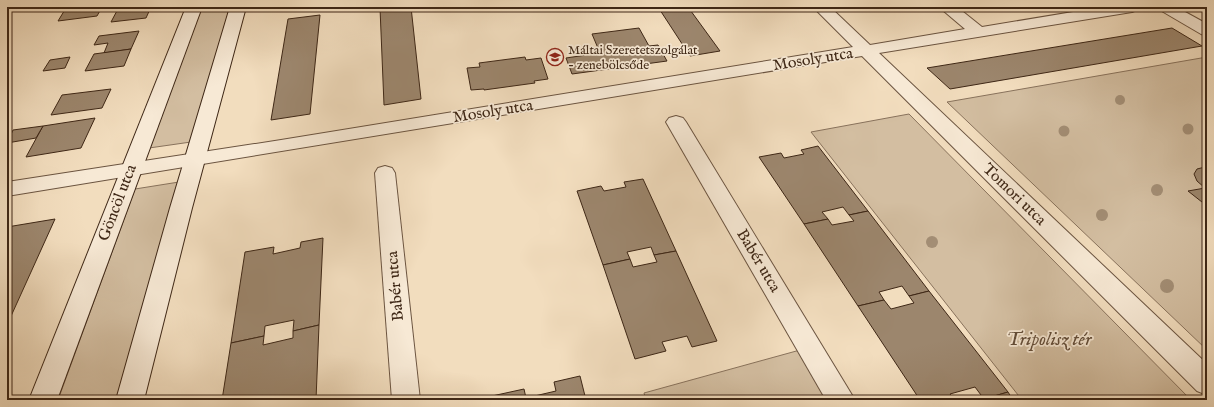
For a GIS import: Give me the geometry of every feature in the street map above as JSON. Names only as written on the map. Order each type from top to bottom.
[{"type":"street","name":"Göncöl utca","points":[[43,400],[194,7]]},
{"type":"street","points":[[130,400],[194,160],[238,7]]},
{"type":"street","name":"Tomori utca","points":[[821,7],[1207,382]]},
{"type":"street","points":[[947,7],[979,32]]},
{"type":"street","name":"Mosoly utca","points":[[7,189],[130,171],[1132,7]]},
{"type":"street","points":[[1165,7],[1207,31]]},
{"type":"street","name":"Babér utca","points":[[676,122],[841,400]]},
{"type":"street","name":"Babér utca","points":[[385,173],[406,400]]},
{"type":"green space","points":[[200,7],[230,7],[191,142],[149,148]]},
{"type":"green space","points":[[1207,57],[1207,350],[947,102]]},
{"type":"green space","name":"Tripolisz tér","points":[[909,114],[1191,400],[1022,400],[811,132]]},
{"type":"green space","points":[[179,182],[119,400],[58,400],[135,189]]},
{"type":"green space","points":[[800,350],[829,400],[646,400],[644,393]]},
{"type":"building","points":[[102,7],[97,16],[58,21],[66,8]]},
{"type":"building","points":[[119,7],[151,7],[146,18],[111,22]]},
{"type":"building","points":[[411,7],[421,99],[384,105],[380,8]]},
{"type":"building","points":[[658,7],[688,7],[720,51],[690,56]]},
{"type":"building","points":[[320,15],[310,114],[271,120],[288,19]]},
{"type":"building","points":[[639,28],[649,46],[658,45],[667,61],[572,74],[566,58],[600,53],[592,34]]},
{"type":"building","points":[[1172,28],[1202,46],[950,89],[927,68]]},
{"type":"building","points":[[139,31],[131,49],[104,53],[108,43],[94,45],[99,36]]},
{"type":"building","points":[[131,49],[124,66],[85,71],[94,54]]},
{"type":"building","points":[[70,57],[65,68],[43,71],[50,60]]},
{"type":"building","points":[[525,57],[526,60],[541,58],[548,79],[534,81],[535,83],[484,90],[471,90],[467,68],[480,67],[479,63]]},
{"type":"building","points":[[111,89],[102,108],[51,115],[62,95]]},
{"type":"building","points":[[95,118],[81,148],[26,157],[43,126]]},
{"type":"building","points":[[43,126],[36,138],[7,143],[13,130]]},
{"type":"building","points":[[818,146],[868,211],[849,215],[843,207],[822,212],[828,219],[804,224],[759,157],[781,153],[784,158],[804,154],[801,150]]},
{"type":"building","points":[[1207,168],[1207,206],[1188,191],[1205,188],[1197,181],[1194,174],[1197,169]]},
{"type":"building","points":[[643,179],[676,251],[654,255],[651,247],[627,252],[630,259],[603,265],[577,191],[601,186],[604,191],[626,187],[624,182]]},
{"type":"building","points":[[868,211],[929,291],[909,296],[902,286],[879,292],[884,300],[858,306],[804,224],[828,219],[832,225],[854,221],[849,215]]},
{"type":"building","points":[[55,219],[7,325],[7,227]]},
{"type":"building","points":[[323,238],[319,325],[293,331],[294,320],[265,326],[264,336],[231,343],[245,252],[274,247],[273,254],[300,248],[301,242]]},
{"type":"building","points":[[676,251],[717,341],[692,347],[687,336],[662,342],[666,351],[635,359],[603,265],[630,259],[633,267],[657,262],[654,255]]},
{"type":"building","points":[[929,291],[1008,392],[984,399],[975,387],[950,394],[955,400],[920,400],[858,306],[884,300],[891,309],[914,303],[909,296]]},
{"type":"building","points":[[319,325],[316,400],[222,400],[231,343],[264,336],[263,345],[293,338],[293,331]]},
{"type":"building","points":[[580,376],[586,400],[493,400],[492,396],[524,389],[526,398],[556,391],[554,382]]},
{"type":"building","points":[[1008,392],[1013,400],[984,399]]},
{"type":"place","name":"Máltai Szeretetszolgálat - zenebölcsőde","points":[[555,57]]}]
